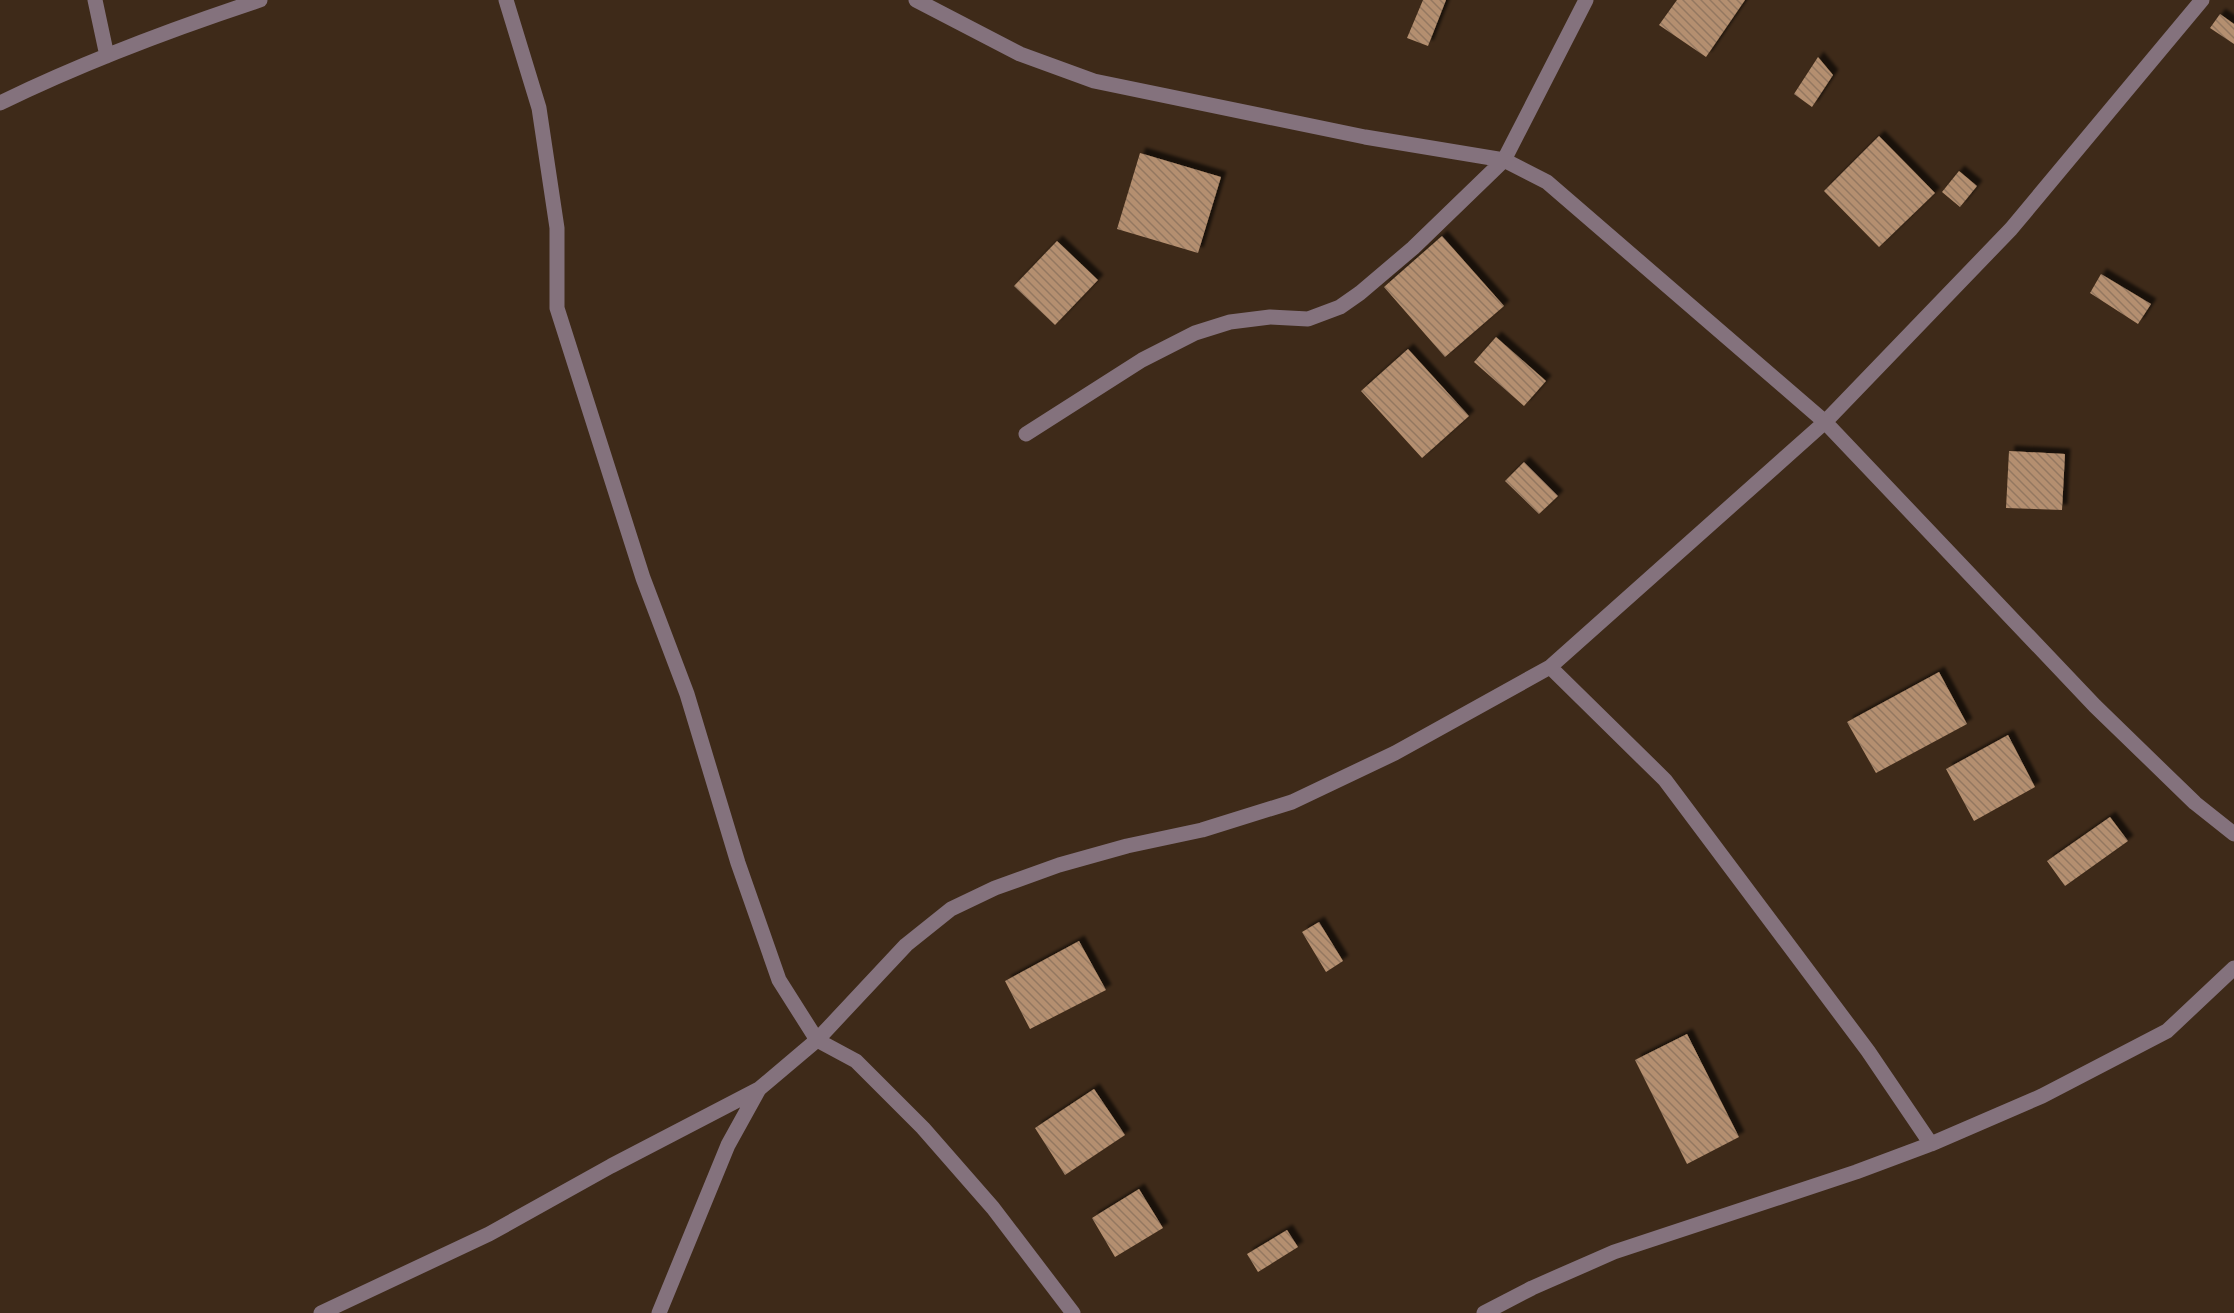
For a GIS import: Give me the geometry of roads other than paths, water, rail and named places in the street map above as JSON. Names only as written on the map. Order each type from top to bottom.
[{"type":"street","points":[[95,0],[107,56]]},
{"type":"street","points":[[0,103],[189,23],[260,0]]},
{"type":"street","points":[[506,0],[539,108],[557,228],[557,308],[643,578],[687,694],[738,862],[776,970],[817,1040],[856,1061],[923,1128],[993,1208],[1073,1313]]},
{"type":"street","points":[[916,0],[1020,54],[1094,81],[1365,137],[1504,160],[1546,182],[1825,422],[2095,706],[2195,803],[2234,834]]},
{"type":"street","points":[[1026,434],[1142,360],[1195,333],[1230,322],[1260,318],[1308,319],[1340,307],[1413,248],[1504,160],[1586,0]]},
{"type":"street","points":[[321,1313],[489,1234],[611,1166],[759,1089],[817,1040],[906,945],[951,909],[995,888],[1059,865],[1127,846],[1202,830],[1292,802],[1395,753],[1550,667],[1825,422],[2011,230],[2202,0]]},
{"type":"street","points":[[1550,667],[1665,780],[1868,1051],[1931,1144]]},
{"type":"street","points":[[1484,1313],[1532,1287],[1614,1252],[1758,1206],[1931,1144],[2042,1096],[2167,1031],[2234,968]]},
{"type":"street","points":[[659,1313],[728,1146],[759,1089]]}]
